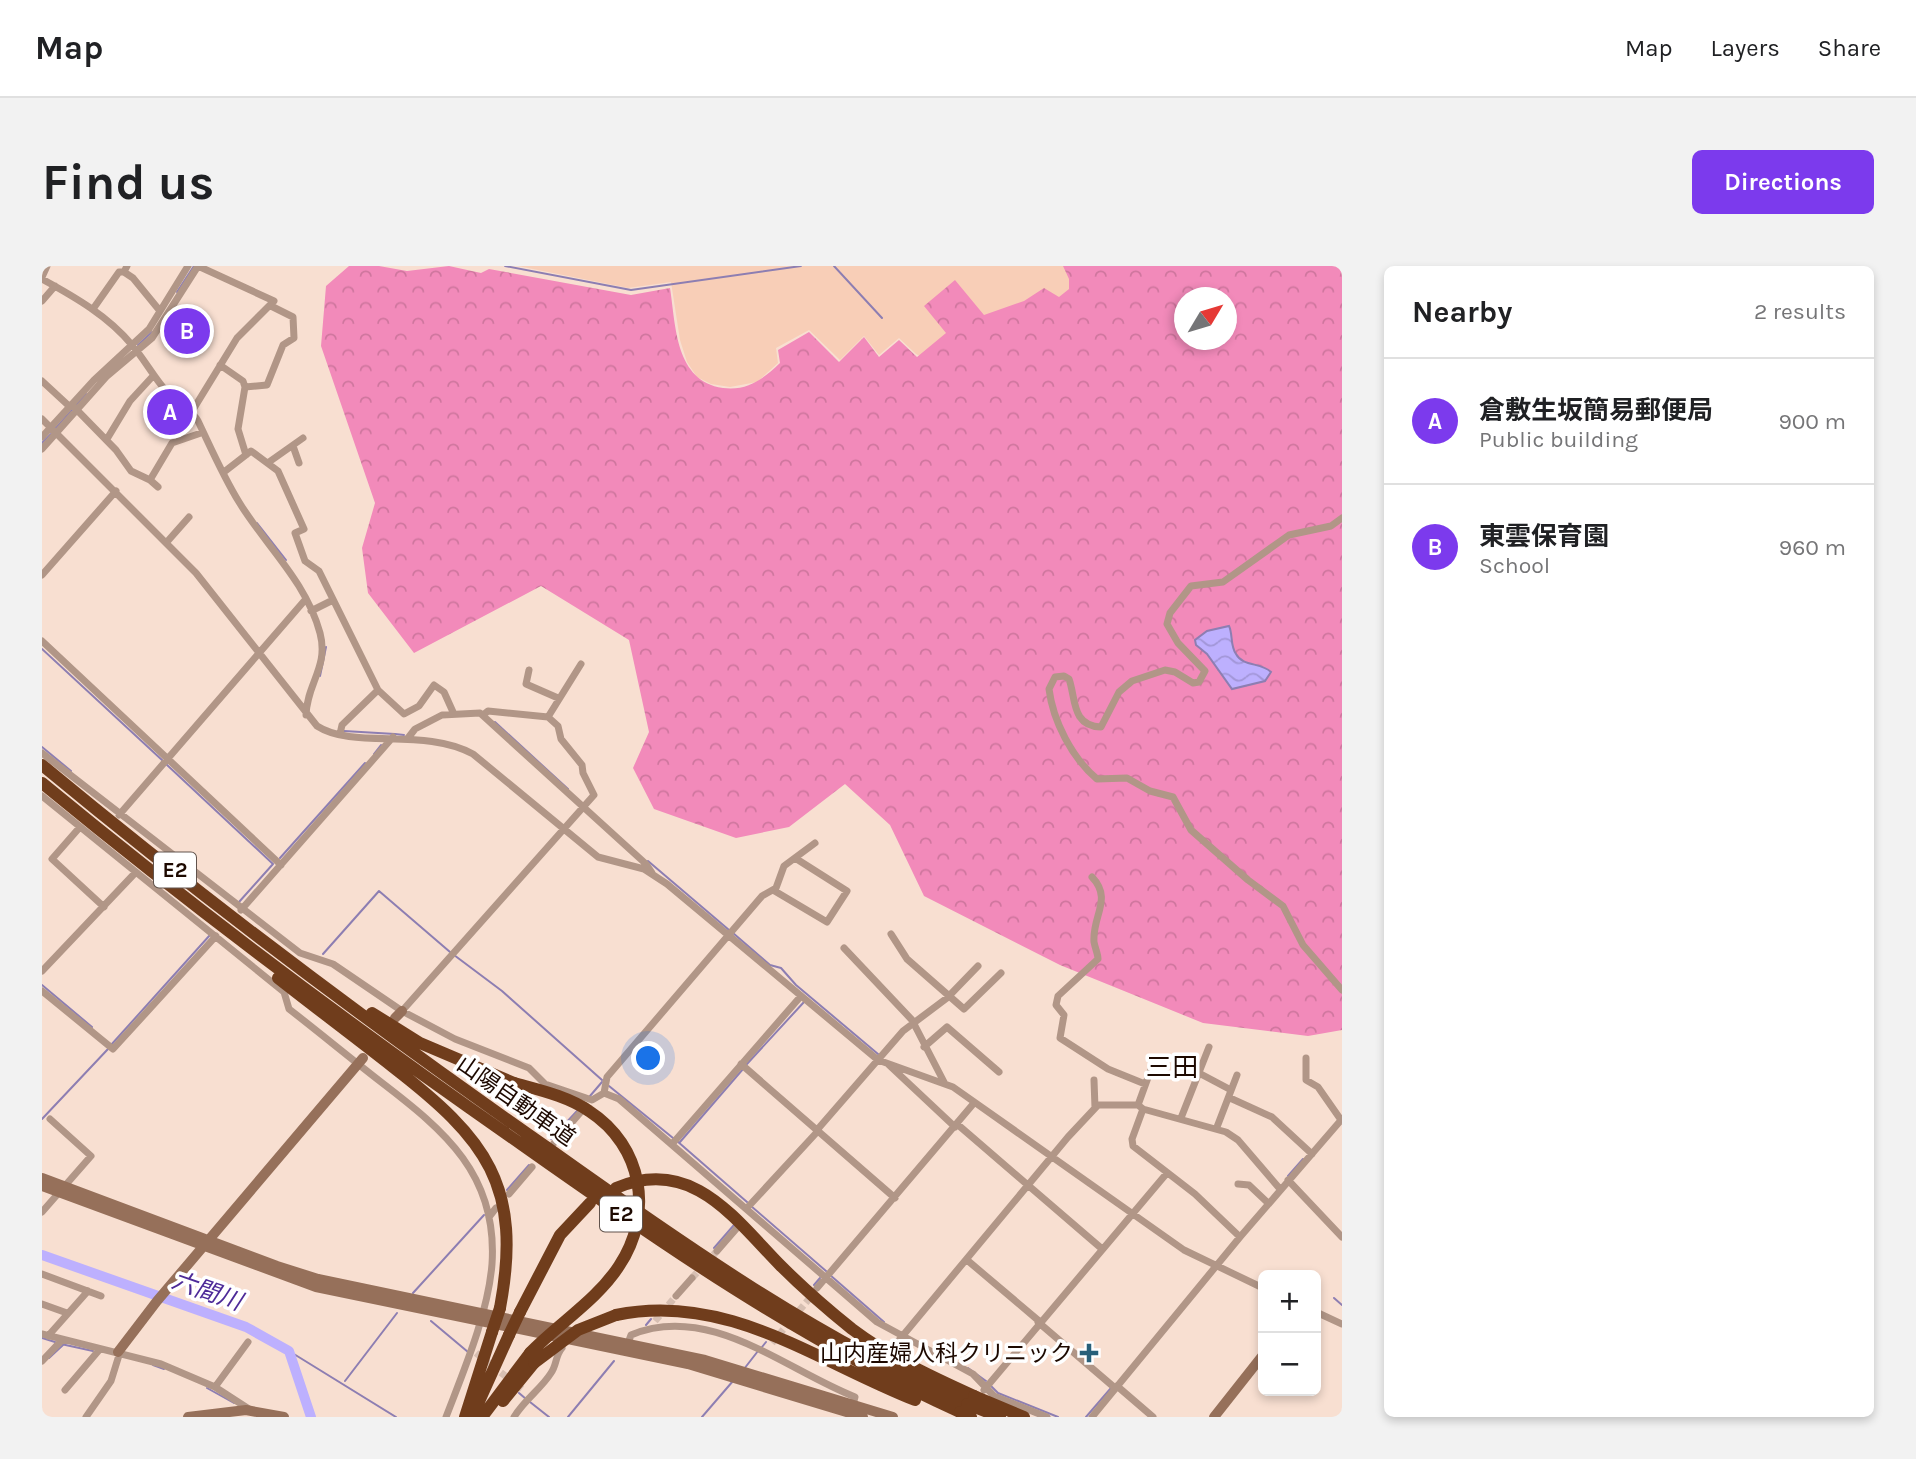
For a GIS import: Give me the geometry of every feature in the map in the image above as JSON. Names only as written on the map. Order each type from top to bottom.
[{"type":"highway","name":"山陽自動車道","points":[[42,765],[302,983]]},
{"type":"highway","name":"山陽自動車道","points":[[42,783],[253,948],[302,983],[436,1070],[751,1288],[964,1411],[1000,1417]]},
{"type":"highway","points":[[302,983],[420,1043],[514,1083],[567,1098],[606,1123],[627,1150],[640,1189],[636,1228],[619,1267],[532,1358],[482,1417]]},
{"type":"highway","points":[[302,983],[438,1102],[476,1143],[497,1185],[504,1210],[507,1257],[500,1308],[465,1417]]},
{"type":"highway","points":[[616,1188],[657,1179],[689,1185],[707,1194],[734,1216],[813,1297],[856,1332],[909,1365],[964,1411]]},
{"type":"highway","points":[[472,1417],[520,1312],[560,1235],[590,1203]]},
{"type":"highway","points":[[491,1417],[532,1358],[578,1330],[616,1315],[666,1309],[741,1322],[964,1411],[1024,1417]]},
{"type":"street","points":[[47,266],[42,277],[94,308],[135,348],[153,376],[174,400],[192,412],[201,433],[225,471],[239,503],[284,560],[312,610],[320,633],[322,664],[309,691],[306,715]]},
{"type":"street","points":[[135,348],[188,266]]},
{"type":"street","points":[[42,449],[53,430],[73,407],[159,328],[198,266],[274,301],[246,327],[192,412]]},
{"type":"street","points":[[94,308],[119,272],[126,269],[160,311]]},
{"type":"street","points":[[42,301],[55,286]]},
{"type":"street","points":[[245,387],[267,385],[283,345],[294,338],[293,317],[271,306]]},
{"type":"street","points":[[220,365],[243,381],[245,387],[238,429],[246,455]]},
{"type":"street","points":[[107,439],[130,401],[153,376]]},
{"type":"street","points":[[42,381],[107,439],[131,471],[158,487]]},
{"type":"street","points":[[42,419],[196,573],[306,715],[326,732],[450,743],[473,754],[598,858],[652,874],[731,934],[878,1060],[944,1082],[1184,1250],[1258,1286]]},
{"type":"street","points":[[42,437],[53,430]]},
{"type":"street","points":[[150,480],[172,443],[201,433]]},
{"type":"street","points":[[269,462],[303,438]]},
{"type":"street","points":[[293,446],[299,463]]},
{"type":"street","points":[[225,471],[250,451],[269,462],[287,486],[304,529],[295,533],[304,561],[319,571],[378,690],[404,714],[419,706],[434,685],[444,692],[454,714]]},
{"type":"street","points":[[42,575],[116,492]]},
{"type":"street","points":[[166,543],[189,517]]},
{"type":"street","points":[[1342,518],[1331,526],[1289,535],[1223,582],[1191,586],[1170,613],[1167,624],[1178,643],[1205,671],[1199,682],[1193,683],[1175,672],[1165,670],[1132,681],[1119,692],[1101,727],[1086,722],[1072,704],[1069,679],[1055,677],[1049,688],[1061,728],[1086,770],[1097,779],[1132,779],[1150,791],[1173,797],[1191,830],[1241,875],[1283,906],[1303,945],[1342,990]]},
{"type":"street","points":[[121,813],[305,600]]},
{"type":"street","points":[[312,610],[332,600]]},
{"type":"street","points":[[42,641],[166,761],[278,862]]},
{"type":"street","points":[[548,717],[582,664]]},
{"type":"street","points":[[529,670],[526,684],[558,698]]},
{"type":"street","points":[[340,732],[378,690]]},
{"type":"street","points":[[398,1015],[595,792],[583,773],[582,765],[561,739],[558,726],[548,717],[454,714],[415,729],[408,738]]},
{"type":"street","points":[[483,714],[585,806],[646,864],[652,874]]},
{"type":"street","points":[[237,907],[393,737]]},
{"type":"street","points":[[42,753],[237,907],[300,953],[333,964],[398,1015],[529,1068],[545,1084],[592,1100]]},
{"type":"street","points":[[42,796],[284,992],[289,1009],[360,1060],[449,1137],[474,1174],[488,1214],[491,1266],[472,1351],[446,1417]]},
{"type":"street","points":[[80,827],[52,859],[104,907]]},
{"type":"street","points":[[604,1093],[605,1083],[762,896],[773,890],[783,874],[784,866],[815,843]]},
{"type":"street","points":[[773,890],[827,922],[847,891],[795,858]]},
{"type":"street","points":[[42,971],[136,872]]},
{"type":"street","points":[[1092,877],[1101,886],[1103,902],[1094,943],[1098,959],[1058,996],[1056,1005],[1064,1015],[1060,1038],[1108,1069],[1145,1084]]},
{"type":"street","points":[[42,991],[109,1046],[119,1044],[213,934]]},
{"type":"street","points":[[891,934],[907,959],[964,1009],[1001,973]]},
{"type":"street","points":[[844,948],[866,974],[899,1004],[913,1024],[944,1082]]},
{"type":"street","points":[[750,1209],[903,1031],[949,996],[978,966]]},
{"type":"street","points":[[675,1141],[804,998]]},
{"type":"street","points":[[924,1047],[947,1027],[999,1072]]},
{"type":"street","points":[[1181,1118],[1209,1047]]},
{"type":"street","points":[[1092,1417],[1114,1386],[1216,1266],[1238,1236],[1340,1118],[1318,1087],[1306,1080],[1306,1058]]},
{"type":"street","points":[[86,1417],[111,1381],[119,1354],[160,1296],[360,1060]]},
{"type":"street","points":[[1154,1061],[1145,1084],[1131,1143],[1135,1149],[1195,1194],[1238,1236]]},
{"type":"street","points":[[887,1063],[1103,1247]]},
{"type":"street","points":[[743,1066],[893,1196]]},
{"type":"street","points":[[1197,1072],[1272,1117],[1310,1152]]},
{"type":"street","points":[[1217,1127],[1237,1075]]},
{"type":"street","points":[[1094,1080],[1095,1108]]},
{"type":"street","points":[[554,1143],[592,1100],[604,1093]]},
{"type":"street","points":[[604,1093],[619,1099],[675,1141],[877,1322],[973,1374],[988,1385],[994,1396],[1047,1417]]},
{"type":"street","points":[[817,1288],[974,1103]]},
{"type":"street","points":[[895,1345],[1095,1108],[1103,1105],[1141,1107],[1217,1127],[1238,1140],[1279,1187]]},
{"type":"street","points":[[42,1212],[91,1156],[50,1119]]},
{"type":"street","points":[[509,1194],[532,1167]]},
{"type":"street","points":[[964,1411],[1167,1173]]},
{"type":"street","points":[[42,1178],[61,1189],[316,1287],[627,1346],[893,1417]]},
{"type":"street","points":[[1287,1180],[1342,1237]]},
{"type":"street","points":[[1238,1184],[1249,1185],[1267,1202]]},
{"type":"street","points":[[42,1186],[61,1189]]},
{"type":"street","points":[[488,1214],[496,1208]]},
{"type":"street","points":[[717,1251],[737,1228]]},
{"type":"street","points":[[967,1260],[1153,1417]]},
{"type":"street","points":[[42,1274],[101,1296]]},
{"type":"street","points":[[676,1296],[692,1278]]},
{"type":"street","points":[[88,1291],[45,1335],[61,1342],[170,1367],[215,1387],[252,1411],[284,1417]]},
{"type":"street","points":[[42,1304],[67,1313]]},
{"type":"street","points":[[1321,1314],[1342,1324]]},
{"type":"street","points":[[480,1317],[571,1340],[627,1346]]},
{"type":"street","points":[[648,1330],[655,1321]]},
{"type":"street","points":[[627,1346],[633,1334],[685,1327],[762,1350],[853,1405],[863,1417]]},
{"type":"street","points":[[514,1417],[527,1397],[551,1375],[556,1354],[571,1340]]},
{"type":"street","points":[[42,1362],[61,1342]]},
{"type":"street","points":[[215,1387],[248,1342]]},
{"type":"street","points":[[762,1350],[772,1343]]},
{"type":"street","points":[[65,1390],[99,1351]]},
{"type":"street","points":[[1214,1417],[1258,1361]]},
{"type":"street","points":[[853,1405],[859,1388]]},
{"type":"street","points":[[522,1389],[527,1397]]},
{"type":"street","points":[[188,1417],[252,1411]]},
{"type":"shaded area","points":[[518,266],[1077,266],[1078,292],[930,361],[916,354],[899,338],[879,355],[864,336],[840,360],[809,330],[776,348],[778,363],[757,382],[730,387],[711,384],[697,377],[687,362],[680,340],[671,282],[628,288]]},
{"type":"green space","points":[[349,266],[379,266],[407,271],[449,266],[481,273],[489,269],[631,295],[670,288],[681,350],[695,375],[707,383],[723,388],[740,388],[761,379],[780,363],[778,350],[809,332],[839,362],[864,337],[879,357],[899,340],[917,357],[946,333],[924,306],[955,280],[984,315],[1024,301],[1044,288],[1059,297],[1069,289],[1069,279],[1063,266],[1342,266],[1342,1030],[1308,1036],[1203,1023],[1060,965],[924,896],[890,825],[845,784],[789,827],[736,838],[654,809],[633,768],[649,732],[629,640],[541,586],[414,653],[368,593],[362,548],[375,503],[321,346],[326,286]]},
{"type":"water","points":[[1229,626],[1234,651],[1239,658],[1271,672],[1265,681],[1232,689],[1207,654],[1196,645],[1195,640],[1207,631]]},
{"type":"waterway","points":[[177,292],[194,266]]},
{"type":"waterway","points":[[505,266],[631,290],[801,266]]},
{"type":"waterway","points":[[834,266],[882,318]]},
{"type":"waterway","points":[[138,345],[152,332]]},
{"type":"waterway","points":[[75,406],[86,394]]},
{"type":"waterway","points":[[55,429],[72,410]]},
{"type":"waterway","points":[[42,443],[51,434]]},
{"type":"waterway","points":[[257,523],[286,560]]},
{"type":"waterway","points":[[320,676],[326,647]]},
{"type":"waterway","points":[[42,649],[162,760]]},
{"type":"waterway","points":[[495,722],[568,789]]},
{"type":"waterway","points":[[344,731],[395,734]]},
{"type":"waterway","points":[[395,734],[404,735]]},
{"type":"waterway","points":[[374,754],[381,745]]},
{"type":"waterway","points":[[42,747],[71,771]]},
{"type":"waterway","points":[[280,858],[365,763]]},
{"type":"waterway","points":[[166,764],[273,864],[239,902]]},
{"type":"waterway","points":[[648,861],[729,930]]},
{"type":"waterway","points":[[323,954],[379,891],[450,952]]},
{"type":"waterway","points":[[733,933],[770,965],[781,968],[796,985],[878,1054]]},
{"type":"waterway","points":[[111,1045],[210,935]]},
{"type":"waterway","points":[[454,955],[502,991],[602,1080]]},
{"type":"waterway","points":[[42,985],[92,1027]]},
{"type":"waterway","points":[[746,1065],[804,1002]]},
{"type":"waterway","points":[[42,1119],[108,1049]]},
{"type":"waterway","points":[[680,1142],[743,1069]]},
{"type":"waterway","points":[[590,1096],[602,1082]]},
{"type":"waterway","points":[[609,1086],[673,1138]]},
{"type":"waterway","points":[[551,1139],[577,1111]]},
{"type":"waterway","points":[[677,1141],[747,1202]]},
{"type":"waterway","points":[[1288,1176],[1303,1159]]},
{"type":"waterway","points":[[507,1190],[529,1165]]},
{"type":"waterway","points":[[751,1206],[826,1271]]},
{"type":"waterway","points":[[413,1293],[484,1215]]},
{"type":"waterway","points":[[714,1248],[734,1225]]},
{"type":"waterway","name":"六間川","points":[[42,1255],[246,1327],[289,1351],[311,1417]]},
{"type":"waterway","points":[[830,1275],[884,1322]]},
{"type":"waterway","points":[[814,1285],[820,1278]]},
{"type":"waterway","points":[[1334,1298],[1342,1305]]},
{"type":"waterway","points":[[345,1381],[397,1313]]},
{"type":"waterway","points":[[646,1325],[651,1319]]},
{"type":"waterway","points":[[431,1321],[468,1352]]},
{"type":"waterway","points":[[42,1338],[55,1342]]},
{"type":"waterway","points":[[762,1347],[766,1342]]},
{"type":"waterway","points":[[61,1344],[93,1351]]},
{"type":"waterway","points":[[49,1358],[63,1345]]},
{"type":"waterway","points":[[289,1351],[396,1417]]},
{"type":"waterway","points":[[744,1369],[758,1351]]},
{"type":"waterway","points":[[568,1417],[614,1361]]},
{"type":"waterway","points":[[153,1365],[164,1369]]},
{"type":"waterway","points":[[968,1368],[986,1381]]},
{"type":"waterway","points":[[702,1417],[733,1381]]},
{"type":"waterway","points":[[990,1385],[998,1393],[1058,1417]]},
{"type":"waterway","points":[[207,1388],[234,1403]]},
{"type":"waterway","points":[[1086,1417],[1111,1388]]},
{"type":"waterway","points":[[519,1393],[526,1399]]},
{"type":"waterway","points":[[530,1402],[549,1417]]},
{"type":"tunnel","points":[[692,1278],[717,1251]]},
{"type":"tunnel","points":[[772,1343],[814,1293]]},
{"type":"tunnel","points":[[655,1321],[676,1296]]},
{"type":"tunnel","points":[[476,1353],[522,1389]]},
{"type":"place","name":"東雲保育園","points":[[187,331]]},
{"type":"place","name":"倉敷生坂簡易郵便局","points":[[170,412]]},
{"type":"place","name":"山内産婦人科クリニック","points":[[1089,1353]]},
{"type":"district","name":"三田","points":[[1172,1067]]}]
